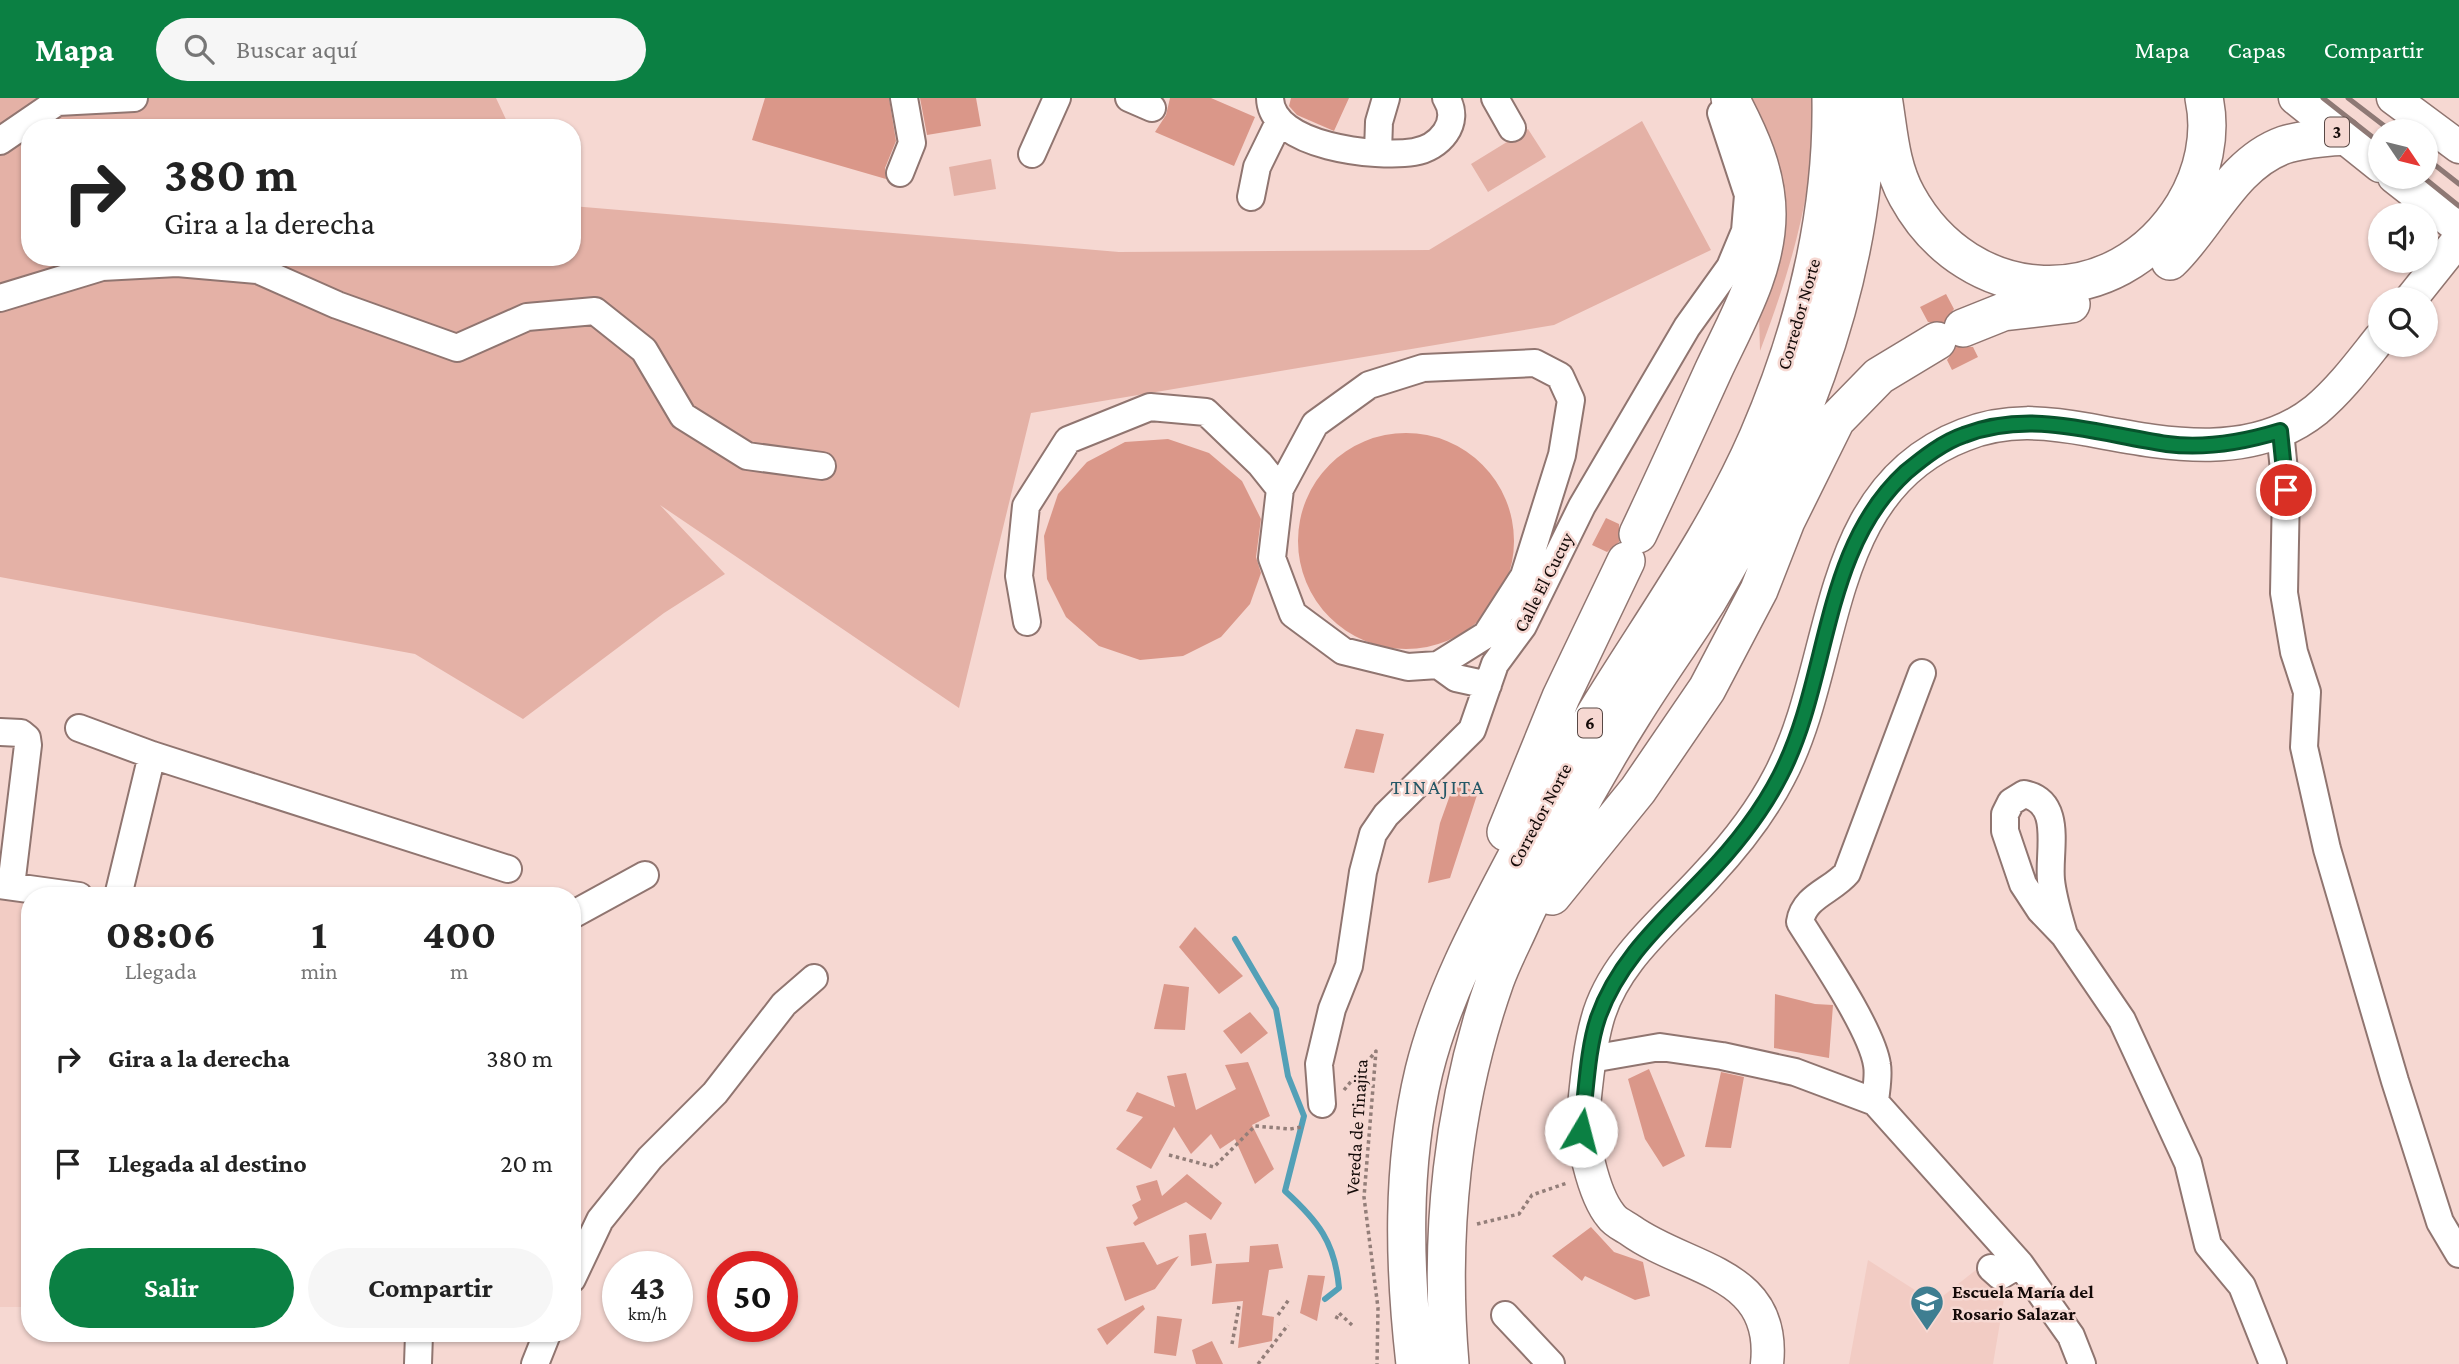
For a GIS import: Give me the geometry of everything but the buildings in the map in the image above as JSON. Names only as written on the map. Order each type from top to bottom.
[{"type":"highway","points":[[1455,979],[1504,837],[1561,697],[1745,303],[1764,246],[1767,212],[1763,175],[1757,154],[1730,98]]},
{"type":"highway","name":"Corredor Norte","points":[[1415,1364],[1408,1298],[1408,1156],[1425,1070],[1455,979],[1560,776],[1715,521],[1758,437],[1807,295],[1822,226],[1832,137],[1831,98]]},
{"type":"highway","name":"Corredor Norte","points":[[1450,1364],[1444,1296],[1452,1164],[1467,1072],[1496,978],[1540,881],[1587,793],[1632,715],[1708,599],[1788,447],[1839,303],[1856,228],[1866,142],[1866,98]]},
{"type":"highway","points":[[1883,98],[1895,167],[1906,195],[1932,231],[1956,254],[1992,274],[2017,282],[2051,285],[2083,281],[2114,271],[2140,255],[2165,232],[2188,198],[2202,163],[2208,130],[2204,98]]},
{"type":"highway","points":[[1496,978],[1550,899],[1672,744],[1707,689],[1747,614],[1813,463],[1836,420],[1879,376],[1950,334],[2003,312],[2103,299],[2143,281],[2183,248],[2224,194],[2260,158],[2296,142],[2343,136]]},
{"type":"main road","name":"3","points":[[2295,98],[2368,156]]},
{"type":"main road","points":[[2393,98],[2459,147]]},
{"type":"main road","points":[[2409,189],[2459,228]]},
{"type":"main road","points":[[2421,287],[2459,239]]},
{"type":"main road","points":[[1767,1364],[1769,1339],[1760,1313],[1748,1294],[1703,1266],[1646,1242],[1611,1217],[1589,1164],[1581,1131],[1597,1019],[1616,979],[1643,941],[1708,874],[1752,822],[1781,774],[1805,710],[1836,593],[1856,538],[1885,491],[1924,457],[1962,435],[2010,422],[2054,423],[2183,445],[2209,446],[2280,431],[2314,411],[2368,352]]},
{"type":"street","points":[[32,119],[57,102],[134,98]]},
{"type":"street","points":[[900,173],[912,143],[904,98]]},
{"type":"street","points":[[1032,154],[1057,98]]},
{"type":"street","points":[[1378,152],[1379,122],[1386,98]]},
{"type":"street","points":[[1251,197],[1274,110],[1317,143],[1378,152],[1414,152],[1440,141],[1449,129],[1452,118],[1446,98]]},
{"type":"street","points":[[1495,98],[1512,128]]},
{"type":"street","name":"Calle El Cucuy","points":[[1322,1104],[1318,1064],[1332,1009],[1349,966],[1363,872],[1373,834],[1386,815],[1472,730],[1495,664],[1523,626],[1582,506],[1687,327],[1730,267],[1745,231],[1748,195],[1715,98]]},
{"type":"street","points":[[0,141],[21,127]]},
{"type":"street","points":[[0,298],[102,267],[121,266]]},
{"type":"street","points":[[212,266],[258,270],[337,305],[457,348],[527,317],[595,311],[644,350],[683,416],[747,456],[822,466]]},
{"type":"street","points":[[1535,363],[1560,376],[1571,400],[1562,455],[1524,576],[1486,635],[1438,665],[1408,667],[1343,651],[1293,614],[1272,558],[1280,489],[1315,424],[1369,385],[1423,368],[1535,363]]},
{"type":"street","points":[[1027,622],[1019,576],[1026,506],[1068,440],[1150,407],[1206,412],[1259,464],[1280,489]]},
{"type":"street","points":[[2280,431],[2286,490],[2284,593],[2294,652],[2307,692],[2304,747],[2327,849],[2395,1082],[2440,1222],[2459,1254]]},
{"type":"street","points":[[1438,665],[1456,678],[1488,685]]},
{"type":"street","points":[[1875,1102],[1878,1066],[1875,1054],[1849,1002],[1800,922],[1806,904],[1839,883],[1847,873],[1922,673]]},
{"type":"street","points":[[79,728],[152,755],[509,869]]},
{"type":"street","points":[[0,732],[21,733],[27,738],[28,745],[6,886]]},
{"type":"street","points":[[120,887],[152,755]]},
{"type":"street","points":[[581,910],[645,875]]},
{"type":"street","points":[[2064,935],[2122,1020],[2188,1163],[2208,1245],[2242,1286],[2273,1364]]},
{"type":"street","points":[[581,1260],[600,1220],[650,1158],[715,1093],[784,1004],[814,978]]},
{"type":"street","points":[[1591,1059],[1660,1047],[1722,1056],[1795,1072],[1875,1102],[2020,1264],[2071,1336],[2082,1364]]},
{"type":"street","points":[[1991,1268],[2000,1276],[2020,1264]]},
{"type":"street","points":[[1506,1315],[1551,1364]]},
{"type":"street","points":[[418,1364],[419,1342]]},
{"type":"street","points":[[535,1364],[544,1342]]},
{"type":"path","name":"Vereda de Tinajita","points":[[1322,1104],[1332,1102],[1346,1089],[1376,1051],[1364,1196],[1378,1308],[1377,1364]]},
{"type":"path","points":[[1169,1155],[1214,1167],[1255,1126],[1290,1129],[1302,1127]]},
{"type":"path","points":[[1472,1235],[1476,1224],[1518,1214],[1532,1195],[1564,1187],[1589,1164]]},
{"type":"path","points":[[1278,1315],[1290,1298]]},
{"type":"path","points":[[1232,1344],[1239,1306]]},
{"type":"path","points":[[1336,1319],[1339,1314],[1352,1325]]},
{"type":"path","points":[[1258,1364],[1288,1325]]},
{"type":"shaded area","points":[[0,98],[496,98],[506,119],[21,119],[21,266],[581,266],[581,207],[1119,252],[1429,250],[1642,121],[1711,250],[1554,325],[1031,413],[959,708],[660,505],[725,574],[664,613],[523,719],[415,654],[0,577]]},
{"type":"shaded area","points":[[1751,98],[1814,98],[1814,131],[1806,196],[1782,289],[1760,351],[1759,315],[1777,180],[1759,114]]},
{"type":"shaded area","points":[[1528,129],[1546,157],[1488,192],[1471,164]]},
{"type":"shaded area","points":[[991,159],[996,189],[954,196],[949,167]]},
{"type":"shaded area","points":[[0,900],[21,903],[21,1307],[0,1307]]},
{"type":"shaded area","name":"Escuela María del Rosario Salazar","points":[[1868,1260],[1918,1292],[1938,1300],[1977,1269],[2006,1287],[1993,1364],[1849,1364]]},
{"type":"waterway","points":[[1235,939],[1276,1009],[1288,1076],[1304,1116],[1285,1191],[1316,1223],[1334,1258],[1339,1288],[1325,1299]]},
{"type":"railway","points":[[2323,98],[2368,134]]},
{"type":"railway","points":[[2348,98],[2375,119]]},
{"type":"railway","points":[[2438,167],[2459,184]]},
{"type":"railway","points":[[2438,189],[2459,206]]},
{"type":"place","name":"Escuela María del Rosario Salazar","points":[[1927,1332]]},
{"type":"district","name":"TINAJITA","points":[[1438,787]]},
{"type":"route","points":[[1581,1131],[1597,1019],[1616,979],[1643,941],[1708,874],[1752,822],[1781,774],[1805,710],[1836,593],[1856,538],[1885,491],[1924,457],[1962,435],[2010,422],[2054,423],[2169,444],[2209,446],[2280,431],[2286,490]]}]
